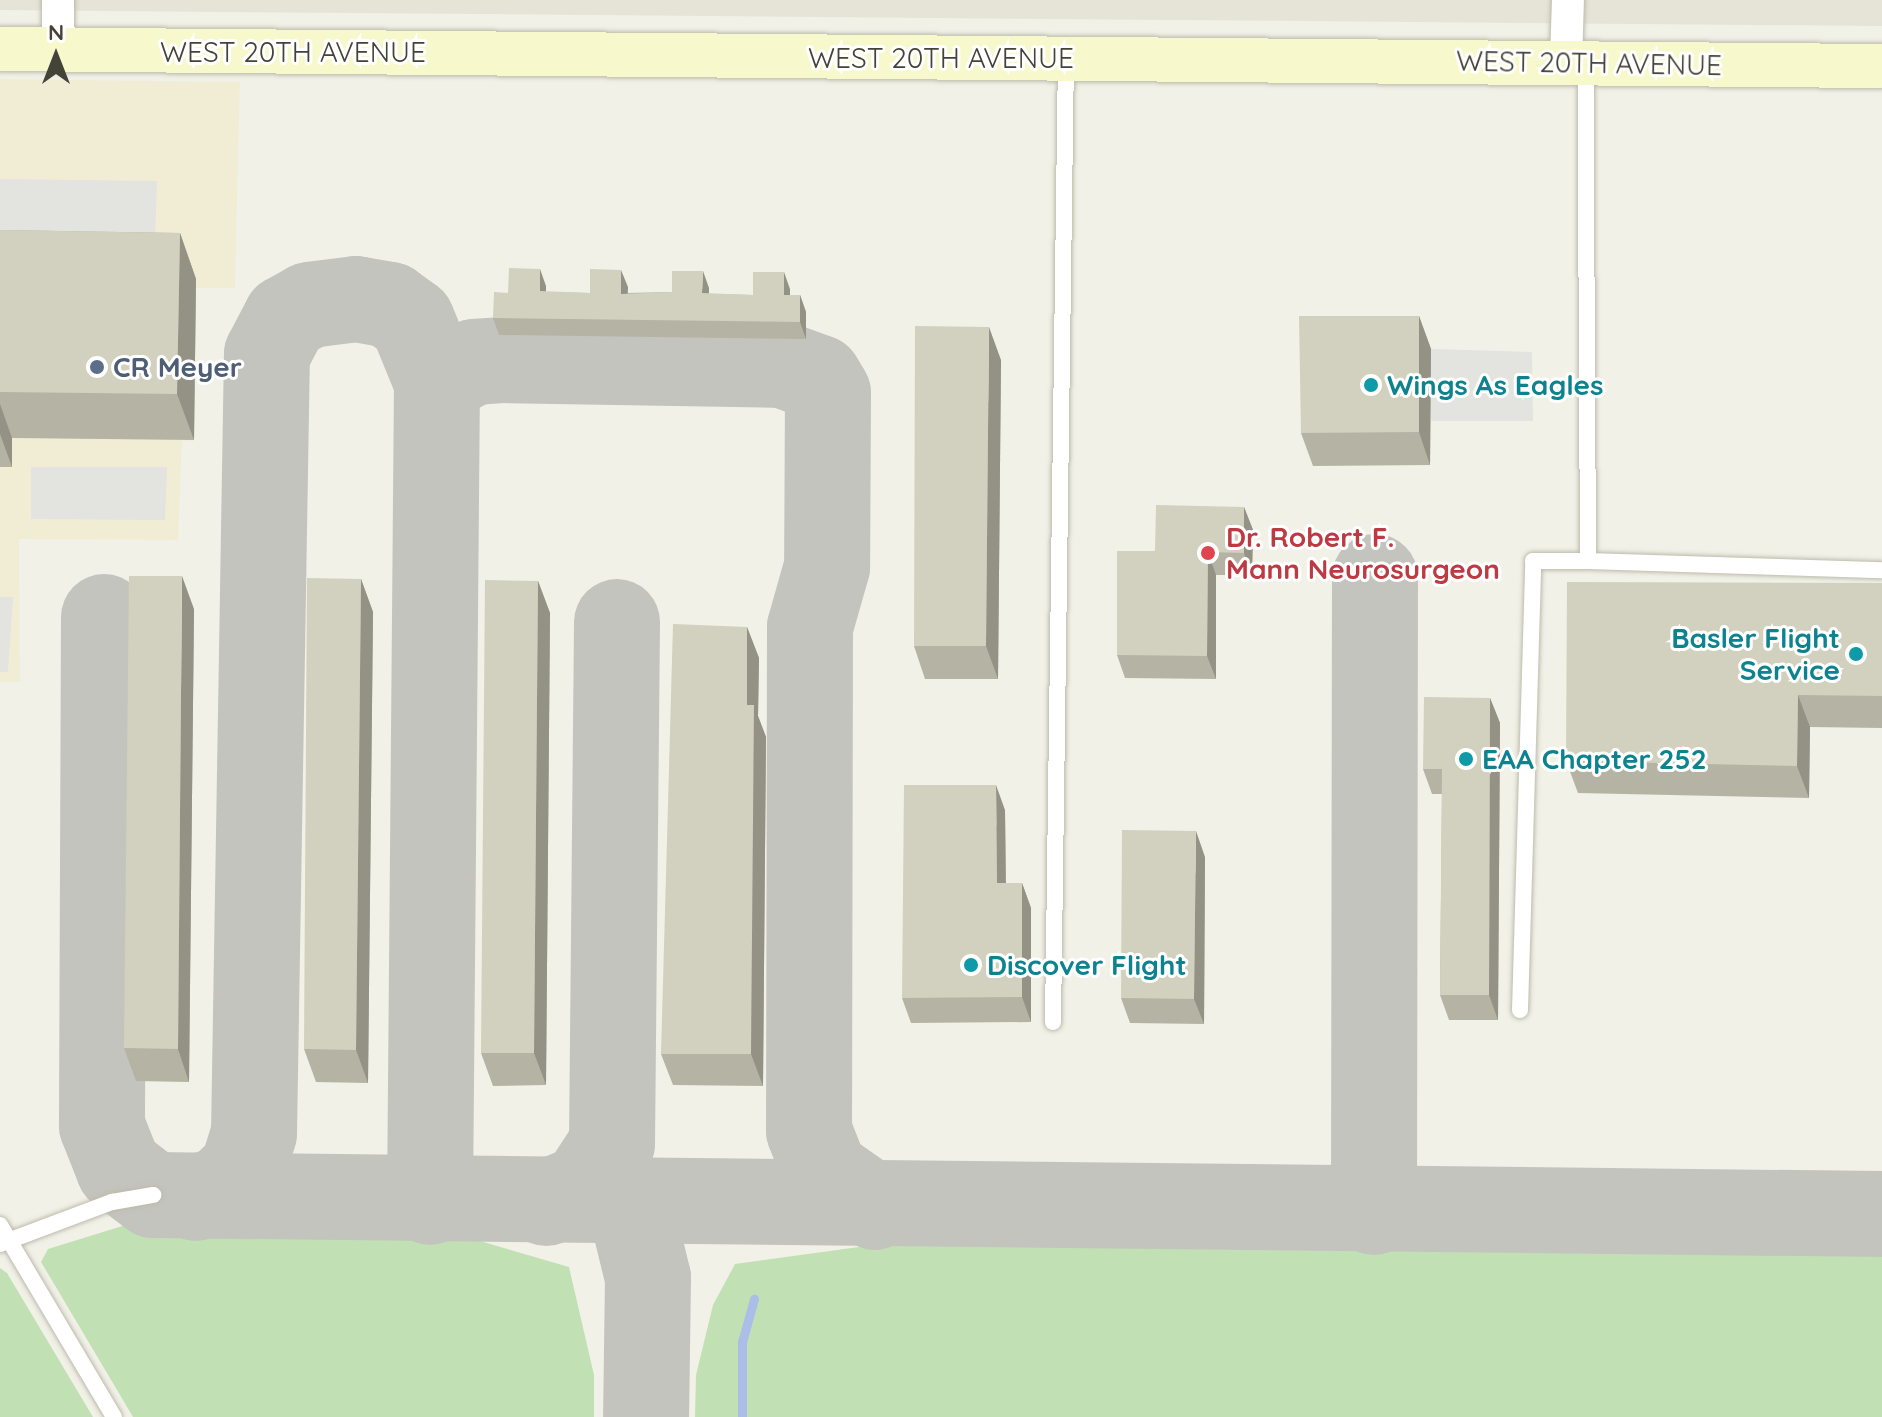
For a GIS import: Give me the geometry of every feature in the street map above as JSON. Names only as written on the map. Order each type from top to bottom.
[{"type":"main road","name":"WEST 20TH AVENUE","points":[[0,49],[1882,66]]},
{"type":"street","points":[[58,0],[59,50]]},
{"type":"street","points":[[1568,0],[1576,62]]},
{"type":"lane","points":[[1053,1022],[1066,59]]},
{"type":"lane","points":[[1576,62],[1588,561]]},
{"type":"lane","points":[[1520,1010],[1533,561],[1882,570]]},
{"type":"lane","points":[[4,1243],[153,1195]]},
{"type":"lane","points":[[0,1225],[4,1243],[114,1417]]},
{"type":"shaded area","points":[[0,0],[1882,0],[1882,26],[0,10]]},
{"type":"shaded area","points":[[0,79],[240,82],[235,288],[196,288],[194,441],[182,440],[178,540],[19,539],[20,682],[0,682]]},
{"type":"shaded area","points":[[0,179],[157,181],[155,240],[0,266]]},
{"type":"shaded area","points":[[1431,349],[1532,352],[1533,421],[1431,421]]},
{"type":"shaded area","points":[[31,467],[167,467],[165,520],[31,519]]},
{"type":"shaded area","points":[[0,597],[13,597],[8,672],[0,672]]},
{"type":"green space","points":[[132,1223],[456,1234],[569,1267],[594,1375],[594,1417],[133,1417],[41,1262],[48,1249]]},
{"type":"green space","points":[[983,1230],[1882,1239],[1882,1417],[695,1417],[696,1375],[713,1305],[735,1264]]},
{"type":"green space","points":[[0,1268],[7,1273],[93,1417],[0,1417]]},
{"type":"building","name":"CR Meyer","points":[[0,230],[180,233],[177,394],[0,392]]},
{"type":"building","points":[[509,268],[540,269],[540,291],[590,293],[590,269],[621,270],[621,294],[672,292],[672,271],[703,271],[702,293],[753,295],[753,272],[784,272],[784,295],[800,295],[800,322],[493,318],[494,292],[508,293]]},
{"type":"building","name":"Wings As Eagles","points":[[1299,316],[1419,316],[1419,432],[1301,433]]},
{"type":"building","points":[[915,326],[989,327],[986,646],[914,646]]},
{"type":"building","points":[[1156,505],[1244,507],[1244,553],[1208,552],[1207,656],[1117,655],[1117,551],[1155,551]]},
{"type":"building","points":[[129,576],[182,576],[178,1049],[124,1048]]},
{"type":"building","points":[[307,578],[361,579],[356,1050],[304,1049]]},
{"type":"building","points":[[485,580],[538,581],[534,1053],[481,1053]]},
{"type":"building","points":[[1567,582],[1882,583],[1882,696],[1798,695],[1797,766],[1566,761]]},
{"type":"building","points":[[673,624],[747,627],[747,705],[754,705],[751,1054],[661,1054]]},
{"type":"building","points":[[1424,697],[1490,698],[1489,995],[1440,995],[1442,769],[1423,769]]},
{"type":"building","points":[[904,785],[996,785],[997,883],[1022,883],[1022,997],[902,998]]},
{"type":"building","points":[[1122,830],[1196,831],[1194,999],[1121,998]]},
{"type":"waterway","points":[[742,1417],[742,1342],[754,1299]]},
{"type":"taxiway","points":[[195,1198],[222,1189],[243,1169],[254,1134],[267,354],[286,318],[309,305],[356,299],[390,305],[412,321],[437,382],[430,1202]]},
{"type":"taxiway","points":[[437,382],[474,362],[501,360],[783,365],[819,378],[828,393],[827,567],[810,627],[809,1131],[825,1172],[875,1207]]},
{"type":"taxiway","points":[[1374,1212],[1375,577]]},
{"type":"taxiway","points":[[104,617],[102,1126],[119,1169],[153,1195],[1882,1214]]},
{"type":"taxiway","points":[[546,1203],[584,1187],[612,1144],[617,622]]},
{"type":"taxiway","points":[[630,1204],[648,1278],[646,1417]]},
{"type":"place","name":"CR Meyer","points":[[97,367]]},
{"type":"place","name":"Wings As Eagles","points":[[1371,385]]},
{"type":"place","name":"Dr. Robert F. Mann Neurosurgeon","points":[[1208,553]]},
{"type":"place","name":"Basler Flight Service","points":[[1856,654]]},
{"type":"place","name":"EAA Chapter 252","points":[[1466,759]]},
{"type":"place","name":"Discover Flight","points":[[971,965]]}]
